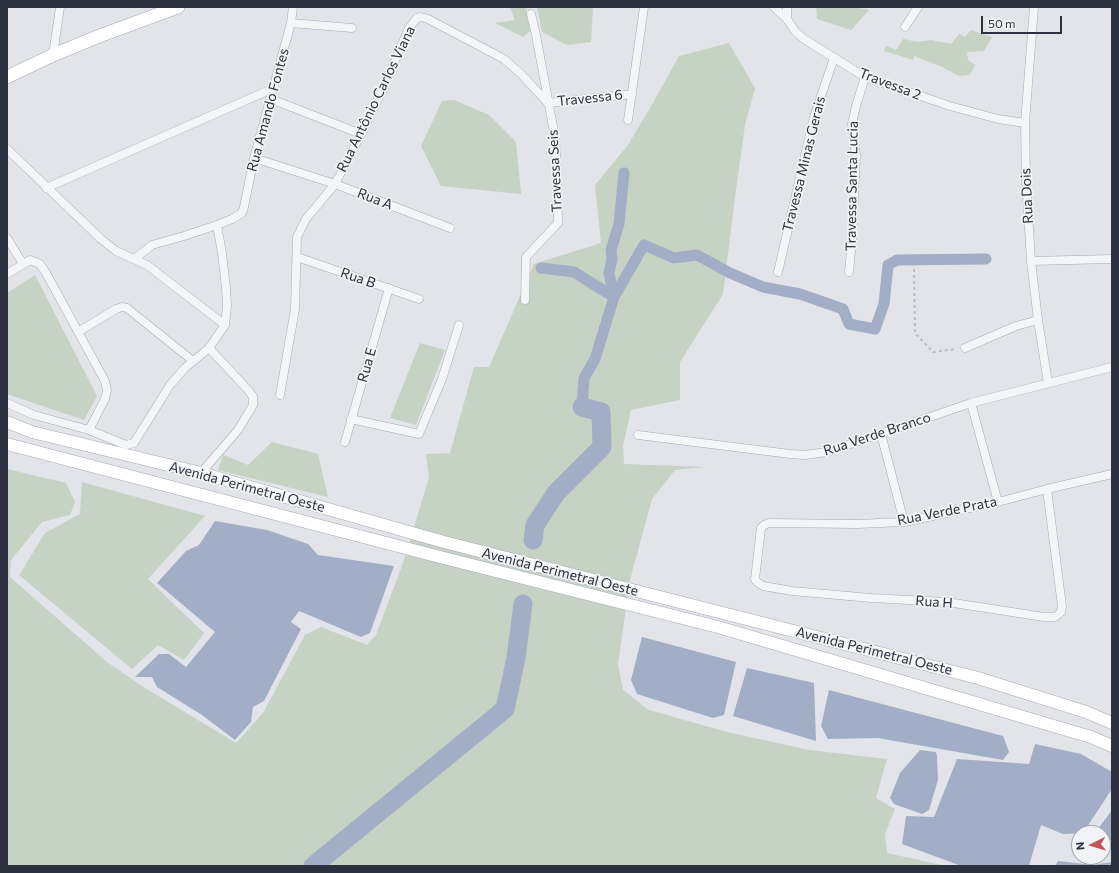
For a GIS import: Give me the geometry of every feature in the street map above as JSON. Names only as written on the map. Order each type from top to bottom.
[{"type":"main road","points":[[7,77],[53,55],[174,8]]},
{"type":"main road","name":"Avenida Perimetral Oeste","points":[[7,422],[32,432],[201,472],[444,542],[978,678],[1086,712],[1112,723]]},
{"type":"main road","name":"Avenida Perimetral Oeste","points":[[7,444],[432,555],[718,627],[1091,737],[1112,746]]},
{"type":"street","points":[[53,55],[60,7]]},
{"type":"street","name":"Rua Amando Fontes","points":[[216,225],[232,219],[242,213],[254,158],[291,23],[293,7]]},
{"type":"street","points":[[628,120],[644,7]]},
{"type":"street","name":"Travessa 2","points":[[774,7],[787,19],[799,34],[865,77],[950,106],[998,119],[1025,123]]},
{"type":"street","points":[[787,7],[787,19]]},
{"type":"street","points":[[905,27],[918,7]]},
{"type":"street","name":"Rua Dois","points":[[1034,7],[1025,123],[1026,180],[1031,262],[1048,383]]},
{"type":"street","name":"Travessa Seis","points":[[525,300],[526,257],[558,222],[554,132],[531,14]]},
{"type":"street","name":"Rua Antônio Carlos Viana","points":[[280,395],[295,309],[297,237],[303,224],[335,184],[382,91],[409,28],[416,18],[421,17],[428,19],[504,59],[521,74],[548,103]]},
{"type":"street","points":[[291,23],[352,28]]},
{"type":"street","name":"Travessa Minas Gerais","points":[[778,272],[814,117],[834,58]]},
{"type":"street","name":"Travessa Santa Lucia","points":[[849,272],[856,156],[852,124],[865,77]]},
{"type":"street","points":[[46,188],[274,88]]},
{"type":"street","name":"Travessa 6","points":[[548,103],[632,94]]},
{"type":"street","points":[[271,100],[361,134]]},
{"type":"street","points":[[7,149],[101,240],[116,251],[146,265],[225,325]]},
{"type":"street","name":"Rua A","points":[[254,158],[335,184],[450,228]]},
{"type":"street","points":[[7,403],[34,415],[89,430],[126,445],[134,443],[170,385],[193,361],[209,348],[218,337],[225,325],[227,306],[222,253],[216,225],[152,246],[134,259]]},
{"type":"street","points":[[7,238],[23,264]]},
{"type":"street","name":"Rua B","points":[[297,257],[419,299]]},
{"type":"street","points":[[1031,262],[1112,259]]},
{"type":"street","points":[[7,274],[30,260],[40,264],[105,381],[107,390],[105,399],[89,430]]},
{"type":"street","name":"Rua E","points":[[345,442],[389,288]]},
{"type":"street","points":[[78,332],[116,308],[127,308],[193,361]]},
{"type":"street","points":[[965,348],[1016,326],[1038,320]]},
{"type":"street","points":[[351,420],[419,434],[442,379],[460,325]]},
{"type":"street","points":[[201,472],[238,430],[253,405],[253,397],[249,391],[209,348]]},
{"type":"street","name":"Rua Verde Branco","points":[[638,435],[790,454],[805,455],[827,452],[971,403],[1112,366]]},
{"type":"street","points":[[971,403],[998,502]]},
{"type":"street","points":[[882,434],[904,522]]},
{"type":"street","name":"Rua Verde Prata","points":[[780,522],[857,524],[904,522],[998,502],[1112,474]]},
{"type":"street","name":"Rua H","points":[[780,522],[766,524],[761,528],[755,576],[757,582],[763,586],[800,592],[948,602],[1052,618],[1059,614],[1062,606],[1047,489]]},
{"type":"path","points":[[914,269],[915,333],[933,352],[965,348]]},
{"type":"green space","points":[[510,7],[526,7],[530,31],[523,37],[495,23],[515,20]]},
{"type":"green space","points":[[537,7],[593,7],[591,42],[567,45],[542,32]]},
{"type":"green space","points":[[816,7],[853,7],[869,10],[851,30],[817,19]]},
{"type":"green space","points":[[971,30],[992,37],[984,51],[967,52],[968,60],[975,65],[970,75],[959,76],[940,66],[914,56],[913,60],[884,51],[886,46],[896,50],[903,39],[918,42],[931,40],[951,44],[959,34],[965,37]]},
{"type":"green space","points":[[729,43],[755,88],[745,125],[723,294],[680,362],[680,400],[631,410],[623,446],[624,464],[705,467],[675,470],[652,499],[630,580],[618,664],[623,690],[649,710],[727,732],[809,750],[887,759],[876,798],[895,809],[885,834],[887,853],[946,866],[7,866],[7,469],[66,483],[75,502],[70,515],[42,522],[11,560],[10,577],[107,662],[145,688],[236,743],[263,713],[305,635],[321,627],[367,645],[376,635],[403,563],[429,478],[426,454],[450,453],[474,367],[489,367],[534,264],[601,243],[595,185],[628,145],[679,56]]},
{"type":"green space","points":[[454,100],[489,115],[516,142],[521,194],[441,186],[421,146],[442,101]]},
{"type":"green space","points":[[35,275],[97,396],[84,420],[7,394],[7,293]]},
{"type":"green space","points":[[420,343],[445,350],[416,425],[390,418]]},
{"type":"green space","points":[[272,442],[318,454],[328,497],[218,470],[223,455],[248,465]]},
{"type":"green space","points":[[82,482],[205,516],[148,579],[204,633],[184,660],[158,645],[132,669],[19,575],[45,533],[80,514]]},
{"type":"water","points":[[215,521],[267,530],[308,544],[318,555],[394,566],[370,633],[361,637],[299,611],[291,622],[301,629],[264,701],[253,707],[251,722],[235,740],[202,715],[157,687],[152,677],[135,677],[159,654],[169,654],[186,667],[215,632],[157,583],[186,551],[199,545]]},
{"type":"water","points":[[642,637],[736,662],[724,715],[713,718],[637,694],[631,680]]},
{"type":"water","points":[[747,668],[814,683],[816,741],[733,716]]},
{"type":"water","points":[[829,690],[1003,736],[1009,752],[1003,760],[878,738],[828,739],[821,726]]},
{"type":"water","points":[[1035,744],[1081,754],[1112,772],[1112,789],[1088,825],[1071,825],[1071,834],[1063,834],[1041,825],[1029,866],[961,866],[902,844],[906,816],[934,817],[957,759],[1029,764]]},
{"type":"water","points":[[920,750],[936,752],[938,780],[929,810],[922,814],[894,804],[890,798],[900,773]]},
{"type":"water","points":[[1112,810],[1111,840],[1111,825],[1101,825]]},
{"type":"water","points":[[1058,861],[1071,862],[1071,865],[1111,865],[1112,862],[1112,866],[1055,866]]},
{"type":"waterway","points":[[614,297],[609,273],[612,259],[611,250],[619,224],[624,173]]},
{"type":"waterway","points":[[582,407],[584,378],[595,359],[614,297],[644,245],[674,258],[697,255],[730,273],[763,287],[800,294],[843,309],[849,324],[875,329],[884,304],[888,265],[897,260],[986,259]]},
{"type":"waterway","points":[[541,268],[574,272],[614,297]]},
{"type":"waterway","points":[[533,540],[535,525],[556,493],[602,447],[601,412],[582,407]]},
{"type":"waterway","points":[[313,866],[505,709],[516,658],[523,604]]}]
